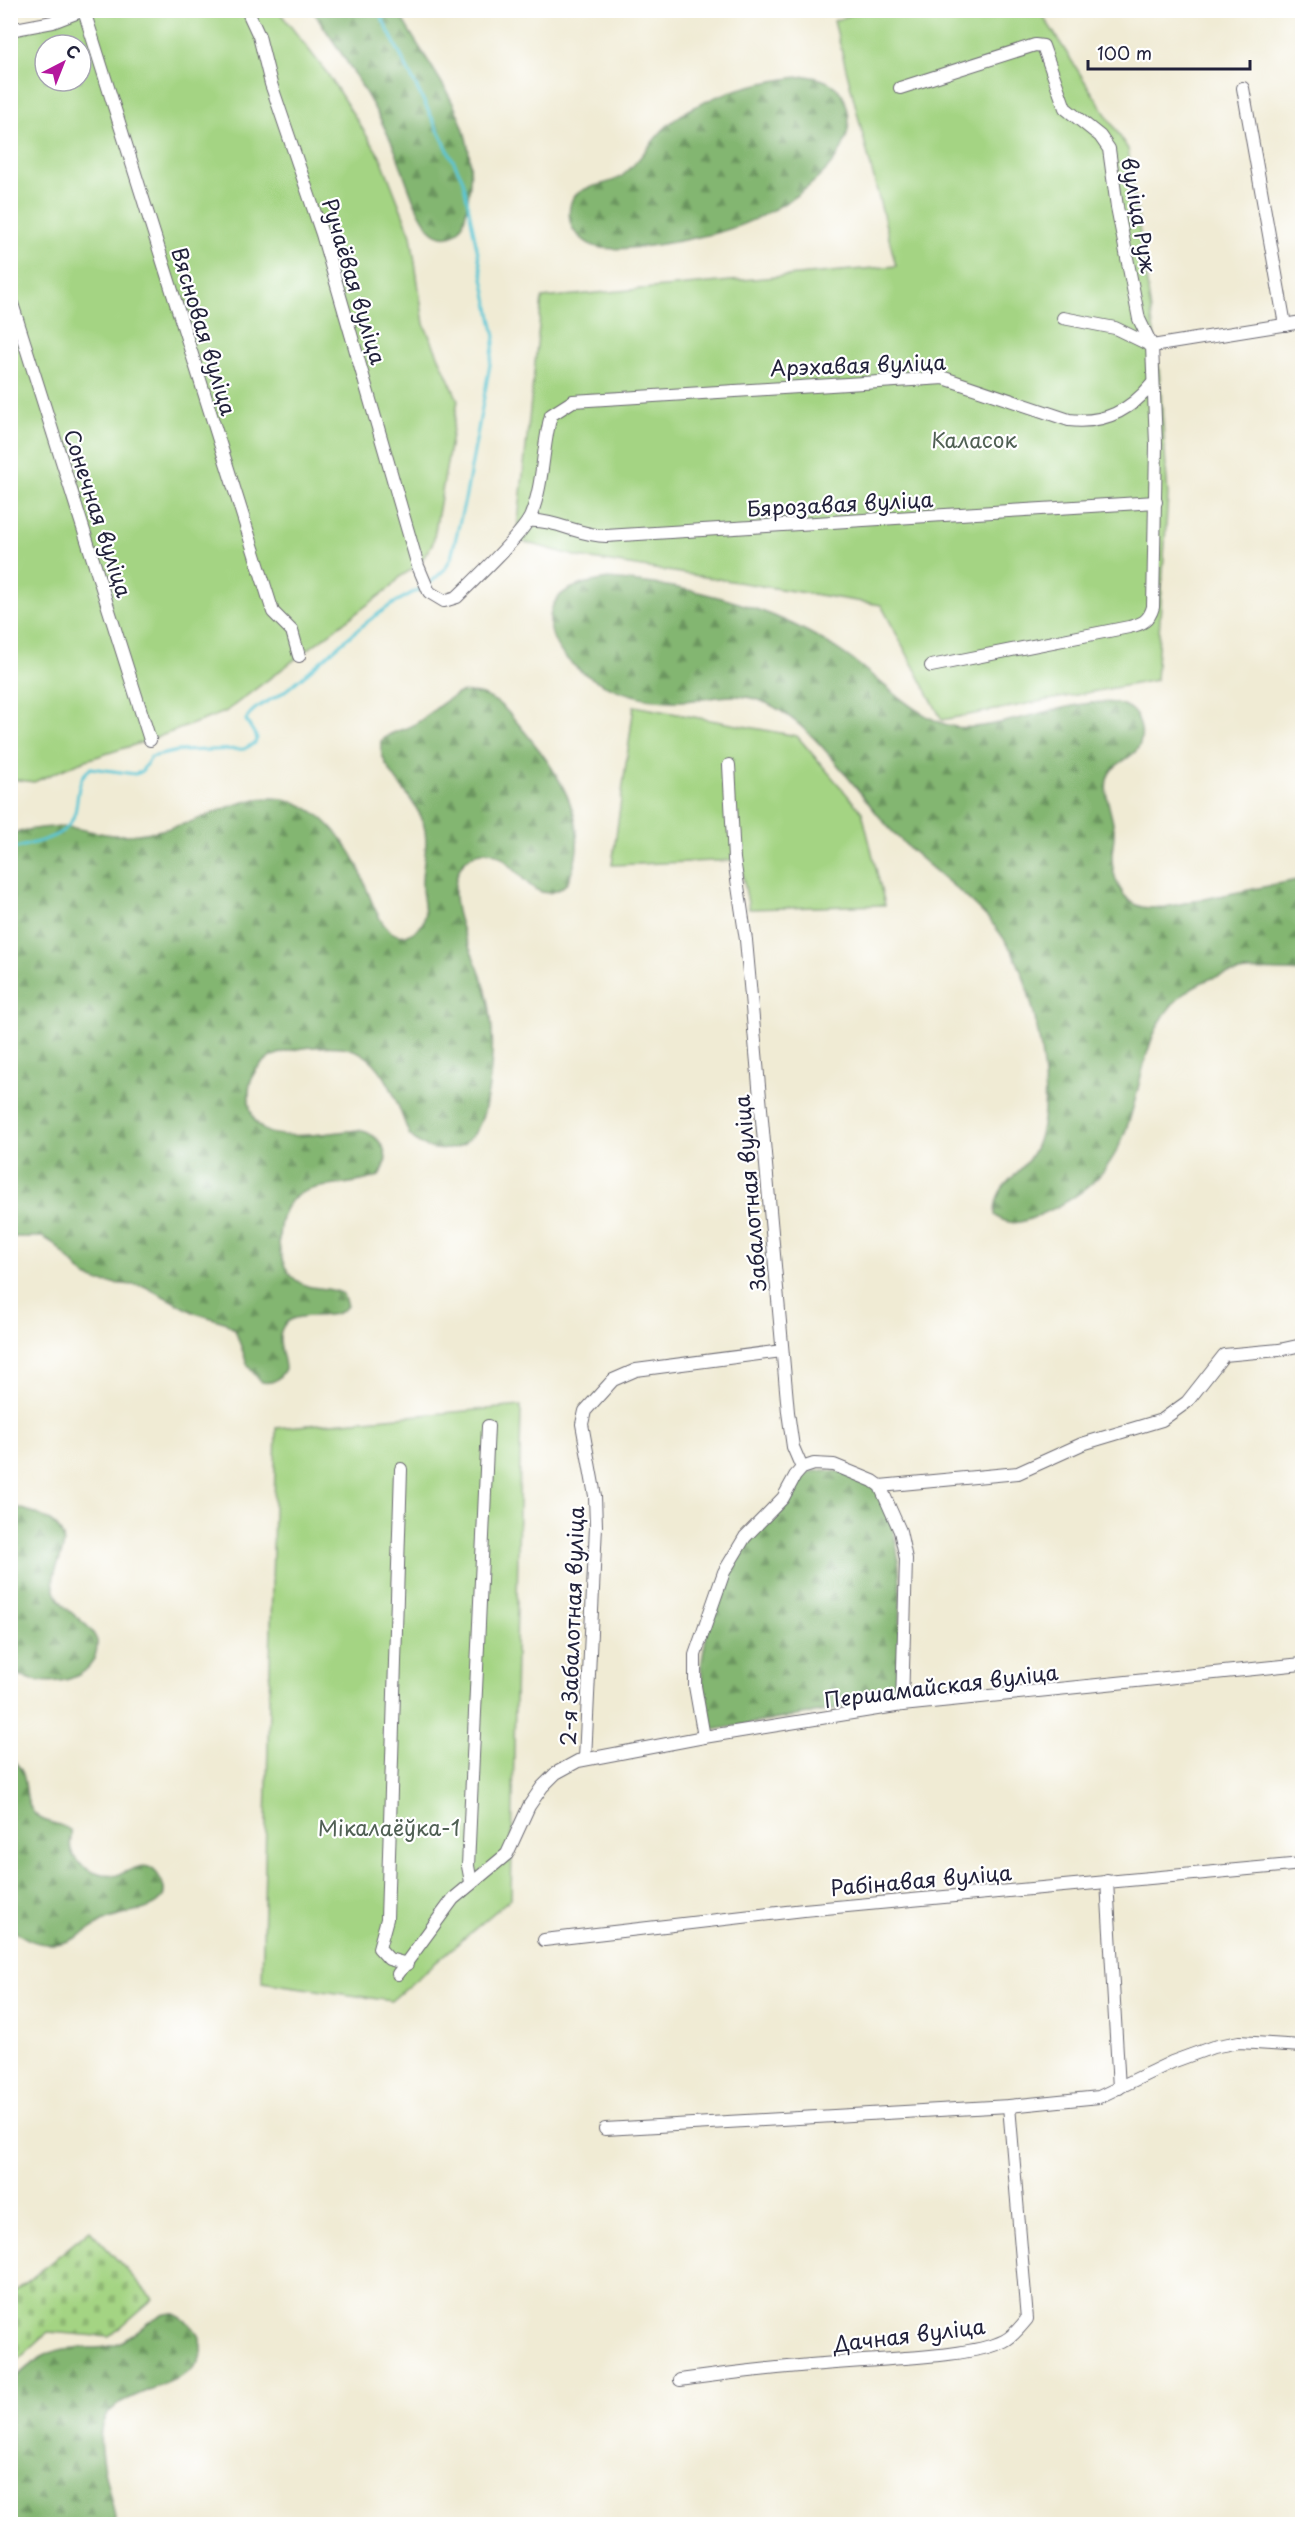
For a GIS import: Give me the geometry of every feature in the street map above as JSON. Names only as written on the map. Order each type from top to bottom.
[{"type":"street","name":"Ручаёвая вуліца","points":[[247,10],[259,36],[271,84],[322,234],[418,566],[427,588],[444,601],[457,597],[528,521]]},
{"type":"street","points":[[10,30],[53,22],[84,11]]},
{"type":"street","name":"Вясновая вуліца","points":[[84,11],[273,612],[292,632],[299,656]]},
{"type":"street","name":"вуліца Руж","points":[[900,88],[1035,45],[1043,46],[1065,108],[1100,136],[1109,149],[1119,217],[1139,319],[1152,346]]},
{"type":"street","points":[[1243,88],[1285,325]]},
{"type":"street","name":"Сонечная вуліца","points":[[10,297],[150,740]]},
{"type":"street","points":[[1063,318],[1115,328],[1152,346],[1302,322]]},
{"type":"street","points":[[930,666],[1129,627],[1146,621],[1153,607],[1156,502],[1152,346]]},
{"type":"street","name":"Арэхавая вуліца","points":[[528,521],[539,485],[545,439],[551,415],[565,404],[583,399],[932,377],[956,380],[987,393],[1069,420],[1081,421],[1104,418],[1124,410],[1134,404],[1152,384]]},
{"type":"street","name":"Бярозавая вуліца","points":[[528,521],[542,521],[591,535],[606,536],[1156,502]]},
{"type":"street","name":"Забалотная вуліца","points":[[729,765],[735,859],[742,912],[790,1437],[802,1468]]},
{"type":"street","points":[[880,1486],[1018,1473],[1082,1444],[1162,1420],[1187,1402],[1224,1355],[1268,1352],[1302,1345]]},
{"type":"street","name":"2-я Забалотная вуліца","points":[[398,1974],[446,1909],[471,1882],[507,1854],[530,1806],[543,1787],[564,1768],[585,1759],[596,1526],[595,1496],[582,1424],[585,1411],[592,1401],[623,1374],[656,1365],[782,1351]]},
{"type":"street","points":[[471,1882],[468,1866],[472,1824],[488,1426]]},
{"type":"street","points":[[704,1737],[695,1686],[695,1655],[724,1572],[737,1547],[750,1530],[783,1498],[802,1468],[814,1464],[834,1465],[862,1475],[880,1486],[900,1531],[906,1559],[902,1705]]},
{"type":"street","points":[[400,1468],[387,1919],[380,1948],[389,1959],[406,1964]]},
{"type":"street","name":"Першамайская вуліца","points":[[585,1759],[902,1705],[1302,1664]]},
{"type":"street","name":"Рабінавая вуліца","points":[[544,1940],[804,1910],[1302,1864]]},
{"type":"street","points":[[1107,1881],[1119,2088]]},
{"type":"street","points":[[605,2129],[1009,2106],[1099,2097],[1172,2062],[1213,2047],[1239,2042],[1302,2046]]},
{"type":"street","name":"Дачная вуліца","points":[[680,2380],[757,2368],[940,2354],[1005,2341],[1017,2332],[1027,2319],[1009,2106]]},
{"type":"green space","points":[[84,11],[277,11],[327,73],[381,158],[411,235],[424,324],[458,400],[433,543],[418,566],[401,576],[391,587],[225,712],[150,740],[80,762],[34,782],[11,779],[11,30]]},
{"type":"green space","points":[[313,11],[398,11],[449,96],[460,118],[467,141],[470,166],[467,210],[461,227],[455,234],[439,235],[431,230],[424,221],[382,122]]},
{"type":"green space","name":"Каласок","points":[[861,11],[1040,11],[1128,149],[1159,369],[1168,495],[1156,680],[942,720],[881,605],[579,557],[516,540],[542,298],[896,266],[834,21]]},
{"type":"green space","points":[[807,76],[833,85],[841,94],[847,107],[848,129],[841,150],[827,169],[787,202],[764,215],[723,231],[645,246],[614,249],[598,247],[590,245],[573,229],[570,222],[570,210],[575,196],[587,188],[622,176],[662,131],[682,114],[734,91],[771,81]]},
{"type":"green space","points":[[608,579],[670,586],[700,593],[789,622],[843,653],[912,707],[941,723],[956,727],[974,727],[1095,703],[1115,703],[1129,708],[1140,723],[1141,741],[1135,752],[1111,771],[1106,786],[1114,829],[1112,864],[1123,894],[1128,900],[1142,907],[1165,907],[1302,879],[1302,972],[1271,970],[1223,975],[1194,987],[1181,996],[1165,1014],[1154,1035],[1127,1127],[1110,1163],[1082,1192],[1063,1204],[1022,1222],[1011,1223],[1000,1219],[995,1215],[1002,1188],[1031,1156],[1039,1138],[1045,1093],[1040,1044],[1030,998],[1013,954],[1000,932],[966,896],[890,829],[831,757],[797,723],[779,710],[759,700],[740,696],[667,701],[636,696],[605,685],[577,668],[560,650],[551,631],[550,621],[554,603],[570,589],[589,582]]},
{"type":"green space","points":[[461,692],[484,696],[501,705],[541,752],[570,802],[575,820],[576,858],[565,885],[558,890],[545,893],[535,889],[495,854],[484,852],[470,857],[458,872],[455,893],[456,908],[482,977],[489,1005],[492,1033],[490,1075],[484,1111],[475,1133],[464,1144],[449,1149],[437,1149],[422,1145],[413,1138],[409,1134],[388,1083],[376,1065],[356,1051],[329,1046],[291,1050],[269,1058],[254,1073],[250,1084],[250,1107],[255,1120],[264,1130],[296,1136],[360,1130],[380,1142],[385,1154],[383,1169],[379,1176],[313,1189],[300,1194],[289,1203],[282,1218],[279,1239],[285,1267],[301,1284],[343,1294],[347,1306],[331,1315],[299,1317],[283,1326],[280,1345],[285,1369],[275,1380],[261,1382],[248,1366],[235,1330],[224,1322],[195,1313],[144,1286],[100,1282],[86,1277],[53,1243],[43,1237],[11,1237],[10,909],[13,897],[10,890],[11,834],[57,827],[110,835],[138,834],[177,826],[248,801],[280,798],[296,802],[319,816],[337,834],[356,862],[377,914],[385,926],[395,934],[406,935],[419,928],[424,920],[422,881],[426,848],[425,831],[412,801],[385,761],[381,751],[381,741],[415,724]]},
{"type":"green space","points":[[634,706],[797,736],[862,812],[885,905],[749,909],[740,860],[612,865]]},
{"type":"green space","name":"Мікалаёўка-1","points":[[521,1406],[511,1898],[391,2001],[262,1982],[276,1428]]},
{"type":"green space","points":[[825,1470],[846,1473],[866,1481],[881,1497],[891,1521],[900,1582],[898,1699],[707,1731],[701,1666],[708,1627],[721,1591],[739,1552],[797,1483],[809,1472]]},
{"type":"green space","points":[[10,1506],[37,1514],[54,1524],[60,1531],[63,1548],[55,1572],[55,1590],[62,1603],[89,1628],[97,1641],[95,1656],[88,1667],[78,1675],[66,1680],[37,1681],[11,1671]]},
{"type":"green space","points":[[10,1759],[17,1764],[24,1777],[28,1799],[34,1813],[42,1819],[71,1831],[71,1850],[78,1862],[89,1870],[103,1875],[116,1875],[139,1867],[150,1867],[160,1878],[164,1889],[163,1898],[147,1908],[106,1920],[75,1938],[61,1943],[35,1942],[11,1929]]},
{"type":"green space","points":[[90,2230],[153,2299],[109,2337],[48,2332],[11,2366],[11,2295]]},
{"type":"green space","points":[[172,2313],[186,2321],[196,2331],[200,2341],[200,2357],[193,2368],[179,2377],[112,2409],[103,2422],[100,2443],[115,2517],[114,2524],[11,2524],[11,2382],[32,2363],[47,2354],[65,2349],[111,2346],[131,2336],[156,2318]]},
{"type":"waterway","points":[[378,10],[463,180],[495,337],[466,495],[451,558],[445,569],[428,585]]},
{"type":"waterway","points":[[10,850],[48,838],[67,827],[75,812],[81,781],[91,768],[135,774],[141,772],[151,757],[178,751],[244,749],[255,743],[257,738],[246,720],[253,711],[282,693],[367,622],[403,598],[423,588]]}]
